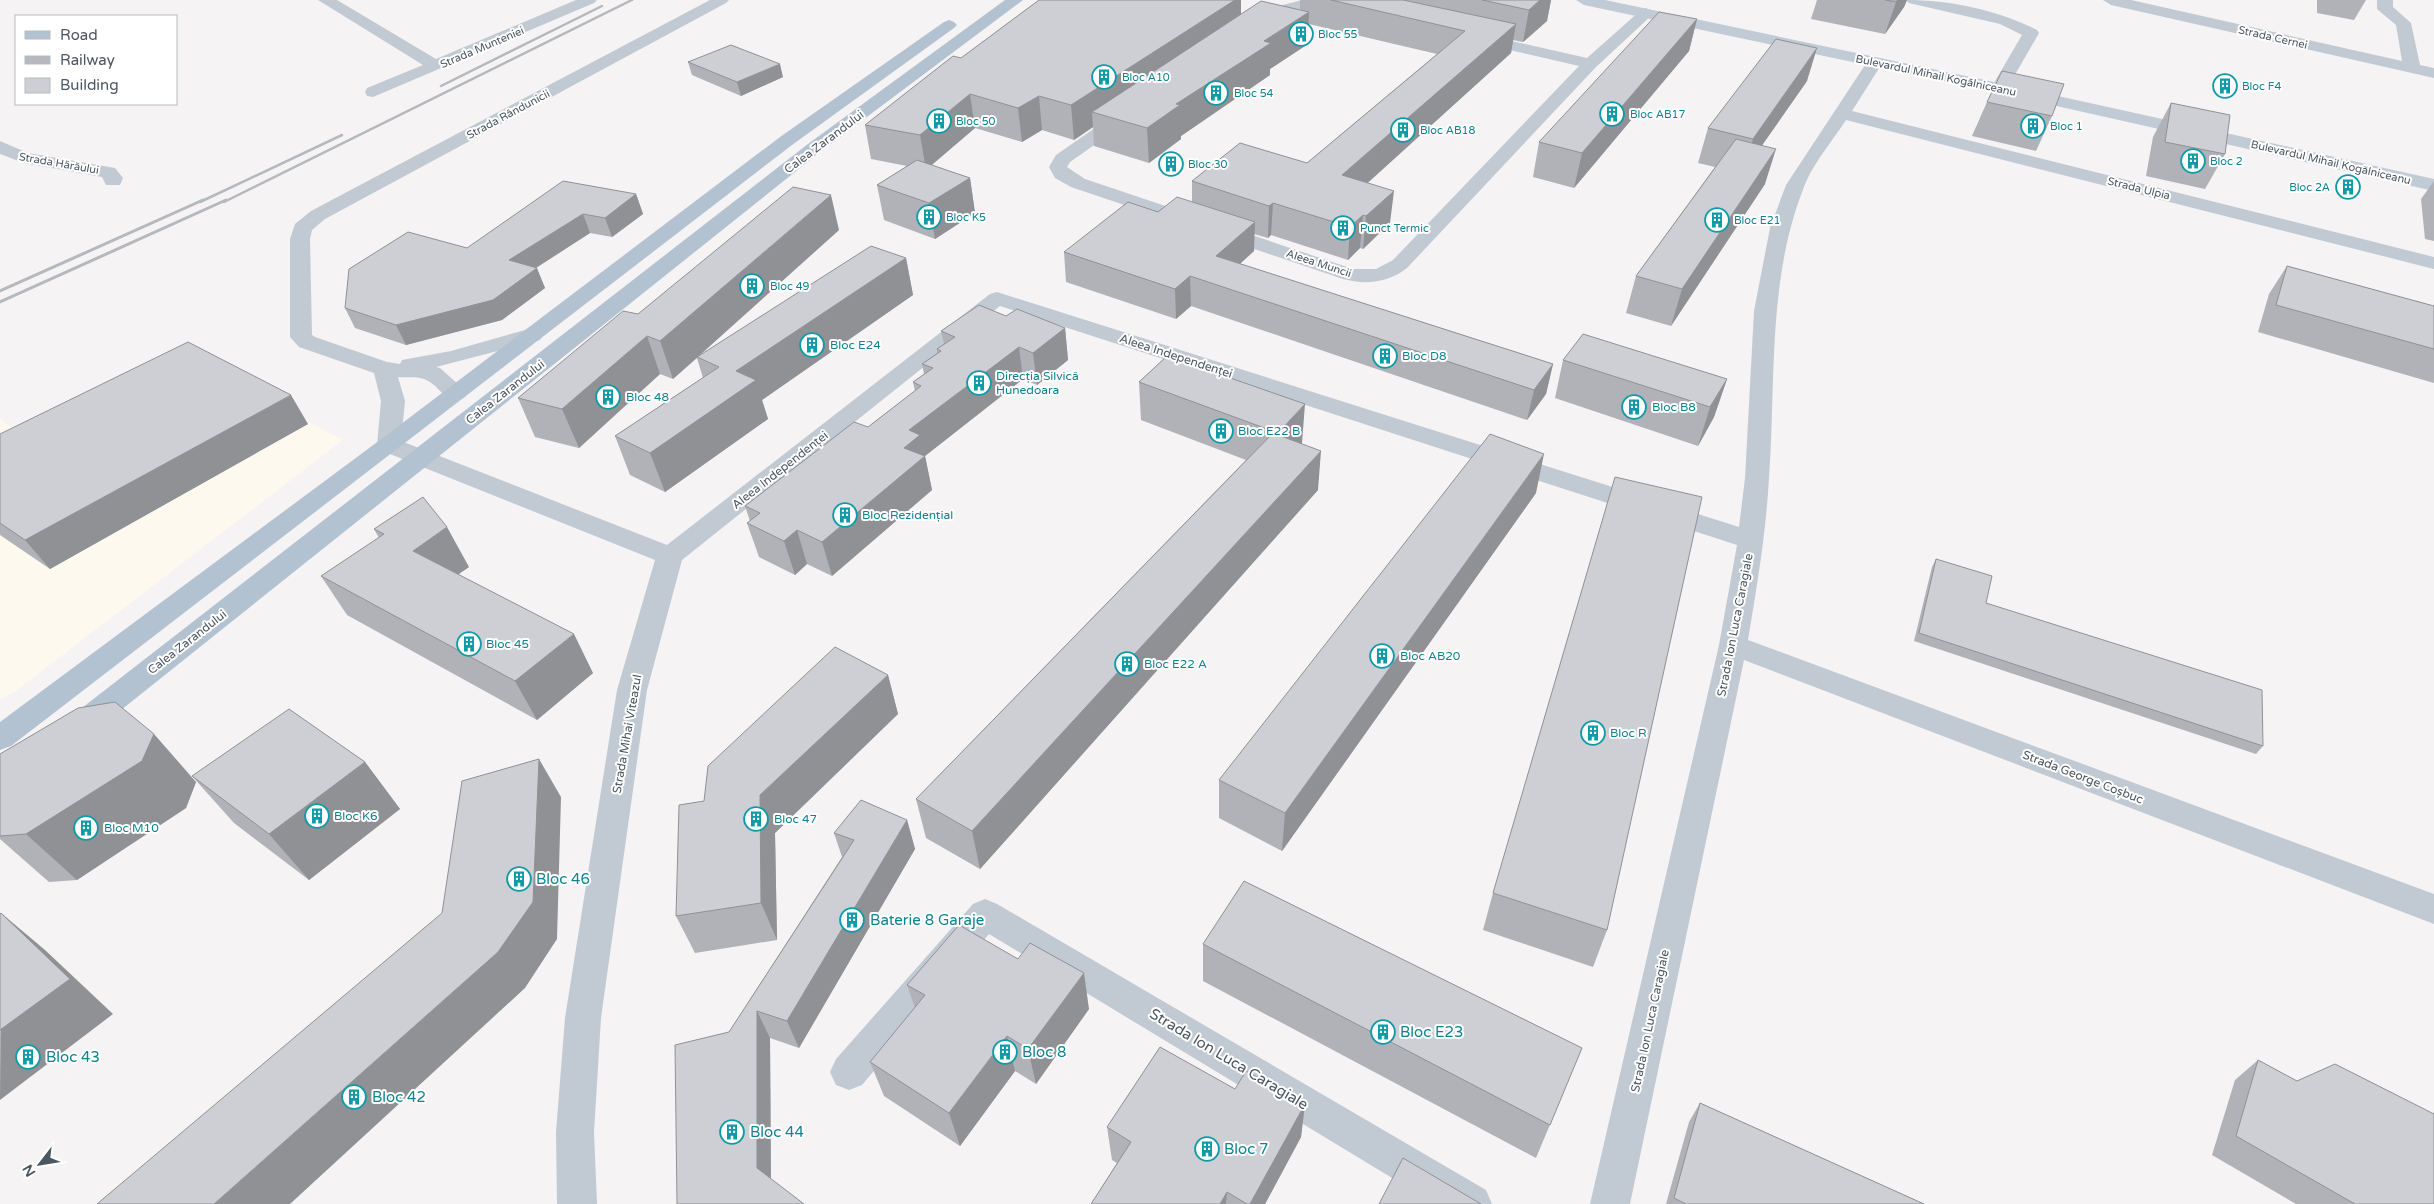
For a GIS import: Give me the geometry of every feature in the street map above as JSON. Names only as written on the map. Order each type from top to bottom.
[{"type":"main road","name":"Calea Zarandului","points":[[0,738],[786,141],[985,0]]},
{"type":"main road","name":"Calea Zarandului","points":[[62,740],[814,148],[1015,0]]},
{"type":"street","points":[[326,0],[436,66]]},
{"type":"street","name":"Strada Munteniei","points":[[373,92],[590,0]]},
{"type":"street","name":"Strada Rândunicii","points":[[384,369],[339,355],[301,338],[300,233],[306,224],[318,215],[720,0]]},
{"type":"street","name":"Bulevardul Mihail Kogălniceanu","points":[[1584,0],[2000,88],[2434,185]]},
{"type":"street","points":[[1914,0],[2005,20],[2031,33],[2000,88]]},
{"type":"street","name":"Strada Cernei","points":[[2111,0],[2434,73]]},
{"type":"street","points":[[2385,0],[2385,9],[2403,23],[2412,68]]},
{"type":"street","points":[[1244,35],[1281,9],[1310,2],[1354,10]]},
{"type":"street","name":"Aleea Muncii","points":[[1135,108],[1062,159],[1058,167],[1062,174],[1078,183],[1350,275],[1365,277],[1382,275],[1400,264],[1590,64],[1646,13]]},
{"type":"street","points":[[1464,35],[1590,64]]},
{"type":"street","name":"Strada Ion Luca Caragiale","points":[[1610,1204],[1733,644],[1752,540],[1765,311],[1780,228],[1795,185],[1844,114],[1875,62]]},
{"type":"street","name":"Strada Ulpia","points":[[1844,114],[2434,262]]},
{"type":"street","name":"Strada Hărăului","points":[[0,146],[24,158],[108,172],[114,178],[113,181]]},
{"type":"street","name":"Aleea Independenței","points":[[670,556],[997,298],[1752,540]]},
{"type":"street","points":[[384,369],[454,357],[532,335]]},
{"type":"street","points":[[384,369],[411,388],[456,393],[491,404]]},
{"type":"street","points":[[384,369],[393,401],[389,444],[670,556]]},
{"type":"street","name":"Strada Mihai Viteazul","points":[[577,1204],[575,1132],[583,1018],[632,690],[670,556]]},
{"type":"street","name":"Strada George Coșbuc","points":[[1733,644],[2434,909]]},
{"type":"street","name":"Strada Ion Luca Caragiale","points":[[849,1072],[985,914],[1472,1204]]},
{"type":"shaded area","points":[[203,367],[343,440],[17,690],[0,700],[0,418],[10,427]]},
{"type":"building","points":[[1039,0],[1235,0],[1071,105],[1039,96],[1018,108],[970,94],[920,135],[865,125],[953,56],[961,58]]},
{"type":"building","points":[[1331,0],[1403,0],[1516,24],[1342,175],[1394,191],[1366,216],[1363,215],[1350,227],[1273,203],[1269,206],[1192,181],[1240,143],[1307,163],[1465,31]]},
{"type":"building","points":[[1482,0],[1540,0],[1529,10]]},
{"type":"building","points":[[1261,1],[1309,12],[1264,41],[1271,43],[1176,104],[1180,105],[1147,128],[1092,112]]},
{"type":"building","points":[[1659,12],[1697,19],[1582,153],[1539,142]]},
{"type":"building","points":[[1776,39],[1817,48],[1753,139],[1708,128]]},
{"type":"building","points":[[731,45],[780,64],[737,82],[688,62]]},
{"type":"building","points":[[2002,71],[2064,84],[2052,116],[1987,102]]},
{"type":"building","points":[[2171,103],[2230,115],[2225,154],[2165,142]]},
{"type":"building","points":[[1736,139],[1776,149],[1682,289],[1636,276]]},
{"type":"building","points":[[917,160],[970,178],[929,203],[877,185]]},
{"type":"building","points":[[563,181],[636,194],[605,218],[583,214],[509,260],[537,268],[493,300],[396,325],[345,308],[349,269],[408,232],[467,248]]},
{"type":"building","points":[[793,187],[831,195],[660,341],[647,336],[562,409],[518,398],[623,311],[638,314]]},
{"type":"building","points":[[1177,197],[1255,222],[1216,256],[1553,364],[1534,390],[1190,276],[1175,289],[1064,252],[1128,202],[1158,212]]},
{"type":"building","points":[[871,246],[906,258],[736,371],[756,380],[650,453],[615,436],[719,367],[697,357]]},
{"type":"building","points":[[2287,266],[2434,306],[2434,349],[2276,305]]},
{"type":"building","points":[[979,305],[1006,316],[1017,309],[1065,328],[1033,353],[1019,347],[909,430],[920,435],[904,448],[925,456],[822,542],[797,530],[784,541],[747,523],[760,513],[745,506],[854,422],[868,427],[921,386],[913,382],[933,368],[922,364],[941,351],[937,349],[955,337],[941,331]]},
{"type":"building","points":[[1583,334],[1727,379],[1710,407],[1563,360]]},
{"type":"building","points":[[188,342],[291,395],[25,540],[0,523],[0,434]]},
{"type":"building","points":[[1167,356],[1305,404],[1278,433],[1139,382]]},
{"type":"building","points":[[1273,433],[1321,451],[972,831],[916,799]]},
{"type":"building","name":"Bloc AB20","points":[[1490,434],[1544,454],[1285,813],[1219,780]]},
{"type":"building","name":"Bloc R","points":[[1615,477],[1702,497],[1607,930],[1493,893]]},
{"type":"building","points":[[423,497],[447,527],[413,551],[574,634],[515,681],[321,576],[384,534],[374,529]]},
{"type":"building","points":[[1936,559],[1992,576],[1986,603],[2262,690],[2263,746],[1919,633]]},
{"type":"building","points":[[835,647],[888,675],[760,795],[761,903],[676,916],[679,805],[704,801],[708,766]]},
{"type":"building","points":[[115,702],[154,734],[142,761],[26,834],[0,836],[0,754],[78,708]]},
{"type":"building","points":[[289,709],[365,762],[269,834],[192,776]]},
{"type":"building","points":[[539,759],[533,902],[498,952],[214,1204],[97,1204],[442,913],[462,781]]},
{"type":"building","points":[[861,800],[907,820],[787,1021],[757,1011],[757,1168],[804,1204],[677,1204],[675,1045],[729,1032],[854,840],[834,833]]},
{"type":"building","points":[[1244,881],[1582,1048],[1550,1125],[1203,944]]},
{"type":"building","points":[[0,914],[70,979],[0,1030]]},
{"type":"building","points":[[959,925],[1018,959],[1030,943],[1084,973],[1028,1049],[1007,1036],[949,1113],[870,1062],[925,995],[907,985]]},
{"type":"building","name":"Bloc 7","points":[[1160,1047],[1235,1089],[1246,1071],[1305,1104],[1250,1204],[1227,1192],[1220,1204],[1091,1204],[1131,1142],[1107,1127]]},
{"type":"building","points":[[2258,1060],[2297,1081],[2335,1064],[2434,1114],[2434,1204],[2355,1204],[2236,1136]]},
{"type":"building","points":[[1700,1103],[1924,1204],[1686,1204],[1674,1198]]},
{"type":"building","points":[[1403,1158],[1481,1204],[1379,1204]]},
{"type":"railway","points":[[224,202],[632,0]]},
{"type":"railway","points":[[441,86],[602,6]]},
{"type":"railway","points":[[200,202],[342,135]]},
{"type":"railway","points":[[0,291],[203,200]]},
{"type":"railway","points":[[0,302],[226,200]]},
{"type":"place","name":"Bloc 55","points":[[1301,34]]},
{"type":"place","name":"Bloc A10","points":[[1104,77]]},
{"type":"place","name":"Bloc F4","points":[[2225,86]]},
{"type":"place","name":"Bloc 54","points":[[1216,93]]},
{"type":"place","name":"Bloc AB17","points":[[1612,114]]},
{"type":"place","name":"Bloc 50","points":[[939,121]]},
{"type":"place","name":"Bloc 1","points":[[2033,126]]},
{"type":"place","name":"Bloc AB18","points":[[1403,130]]},
{"type":"place","name":"Bloc 2","points":[[2193,161]]},
{"type":"place","name":"Bloc 30","points":[[1171,164]]},
{"type":"place","name":"Bloc 2A","points":[[2348,187]]},
{"type":"place","name":"Bloc K5","points":[[929,217]]},
{"type":"place","name":"Bloc E21","points":[[1717,220]]},
{"type":"place","name":"Punct Termic","points":[[1343,228]]},
{"type":"place","name":"Bloc 49","points":[[752,286]]},
{"type":"place","name":"Bloc E24","points":[[812,345]]},
{"type":"place","name":"Bloc D8","points":[[1385,356]]},
{"type":"place","name":"Direcția Silvică Hunedoara","points":[[979,383]]},
{"type":"place","name":"Bloc 48","points":[[608,397]]},
{"type":"place","name":"Bloc B8","points":[[1634,407]]},
{"type":"place","name":"Bloc E22 B","points":[[1221,431]]},
{"type":"place","name":"Bloc Rezidențial","points":[[845,515]]},
{"type":"place","name":"Bloc 45","points":[[469,644]]},
{"type":"place","name":"Bloc AB20","points":[[1382,656]]},
{"type":"place","name":"Bloc E22 A","points":[[1127,664]]},
{"type":"place","name":"Bloc R","points":[[1593,733]]},
{"type":"place","name":"Bloc K6","points":[[317,816]]},
{"type":"place","name":"Bloc 47","points":[[756,819]]},
{"type":"place","name":"Bloc M10","points":[[86,828]]},
{"type":"place","name":"Bloc 46","points":[[519,879]]},
{"type":"place","name":"Baterie 8 Garaje","points":[[852,920]]},
{"type":"place","name":"Bloc E23","points":[[1383,1032]]},
{"type":"place","name":"Bloc 8","points":[[1005,1052]]},
{"type":"place","name":"Bloc 43","points":[[28,1057]]},
{"type":"place","name":"Bloc 42","points":[[354,1097]]},
{"type":"place","name":"Bloc 44","points":[[732,1132]]},
{"type":"place","name":"Bloc 7","points":[[1207,1149]]}]
